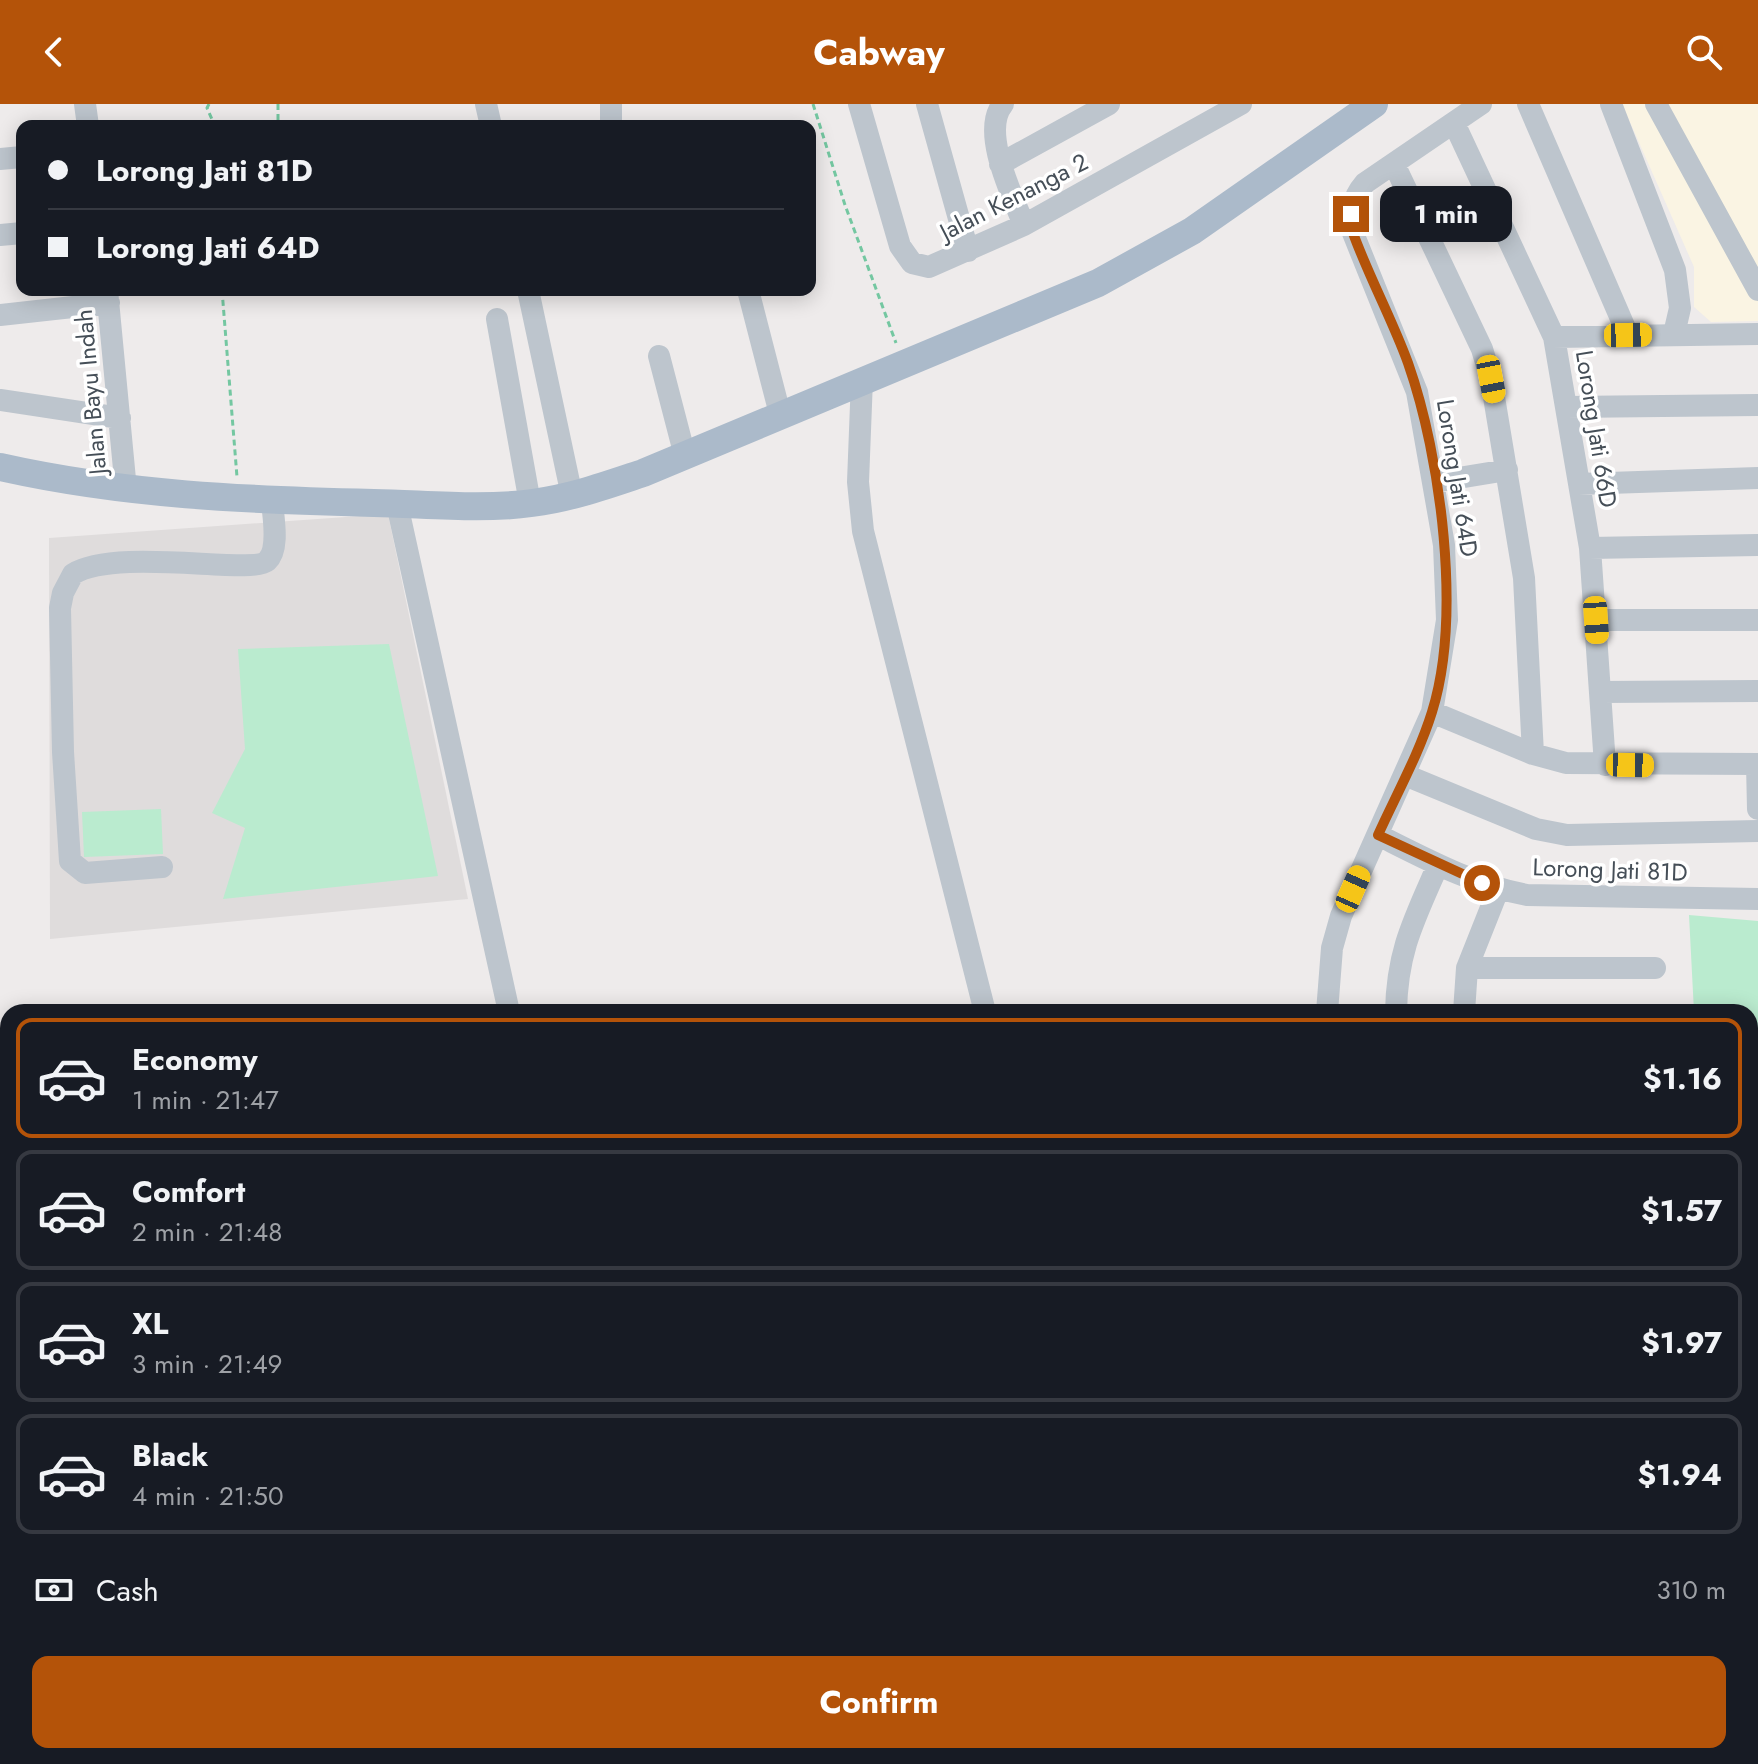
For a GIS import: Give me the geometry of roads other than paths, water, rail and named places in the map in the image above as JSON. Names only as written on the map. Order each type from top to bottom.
[{"type":"main road","points":[[0,467],[126,490],[239,500],[530,503],[572,496],[685,456],[862,379],[1053,303],[1145,258],[1238,200],[1374,104]]},
{"type":"street","name":"Jalan Kenanga 2","points":[[859,104],[900,246],[912,263],[929,267],[1024,225],[1241,104]]},
{"type":"street","points":[[927,104],[968,251]]},
{"type":"street","points":[[1000,164],[1109,104]]},
{"type":"street","name":"Lorong Jati 64D","points":[[1328,1004],[1335,937],[1432,712],[1447,620],[1444,545],[1423,415],[1407,360],[1353,233],[1354,195],[1481,104]]},
{"type":"street","points":[[1528,104],[1628,335]]},
{"type":"street","points":[[1611,104],[1675,270],[1680,308],[1674,334]]},
{"type":"street","points":[[1656,104],[1758,290]]},
{"type":"street","points":[[996,106],[995,136],[1000,164],[1024,225]]},
{"type":"street","name":"Lorong Jati 66D","points":[[1454,123],[1554,337],[1590,548],[1605,765]]},
{"type":"street","points":[[1394,164],[1482,349],[1507,470],[1525,591],[1533,754]]},
{"type":"street","points":[[0,315],[108,296]]},
{"type":"street","name":"Jalan Bayu Indah","points":[[108,296],[126,490]]},
{"type":"street","points":[[529,296],[572,496]]},
{"type":"street","points":[[750,296],[780,414]]},
{"type":"street","points":[[497,319],[530,503]]},
{"type":"street","points":[[1554,337],[1758,334]]},
{"type":"street","points":[[659,356],[685,456]]},
{"type":"street","points":[[862,379],[858,482],[863,531],[983,1004]]},
{"type":"street","points":[[0,400],[120,418]]},
{"type":"street","points":[[1567,407],[1758,405]]},
{"type":"street","points":[[1434,482],[1507,470]]},
{"type":"street","points":[[1579,484],[1758,478]]},
{"type":"street","points":[[162,867],[85,873],[70,861],[63,752],[60,608],[63,593],[73,574],[103,563],[207,561],[251,567],[260,565],[267,561],[274,547],[272,501]]},
{"type":"street","points":[[397,504],[507,1004]]},
{"type":"street","points":[[1590,548],[1758,545]]},
{"type":"street","points":[[1596,620],[1758,620]]},
{"type":"street","points":[[1601,692],[1758,691]]},
{"type":"street","points":[[1432,712],[1533,754],[1566,763],[1758,764],[1758,809]]},
{"type":"street","points":[[1405,775],[1536,829],[1567,835],[1758,831]]},
{"type":"street","name":"Lorong Jati 81D","points":[[1378,835],[1498,890],[1555,897],[1758,899]]},
{"type":"street","points":[[1396,1004],[1396,973],[1402,947],[1438,865]]},
{"type":"street","points":[[1465,1004],[1467,968],[1498,890]]},
{"type":"street","points":[[1467,968],[1655,968]]}]
